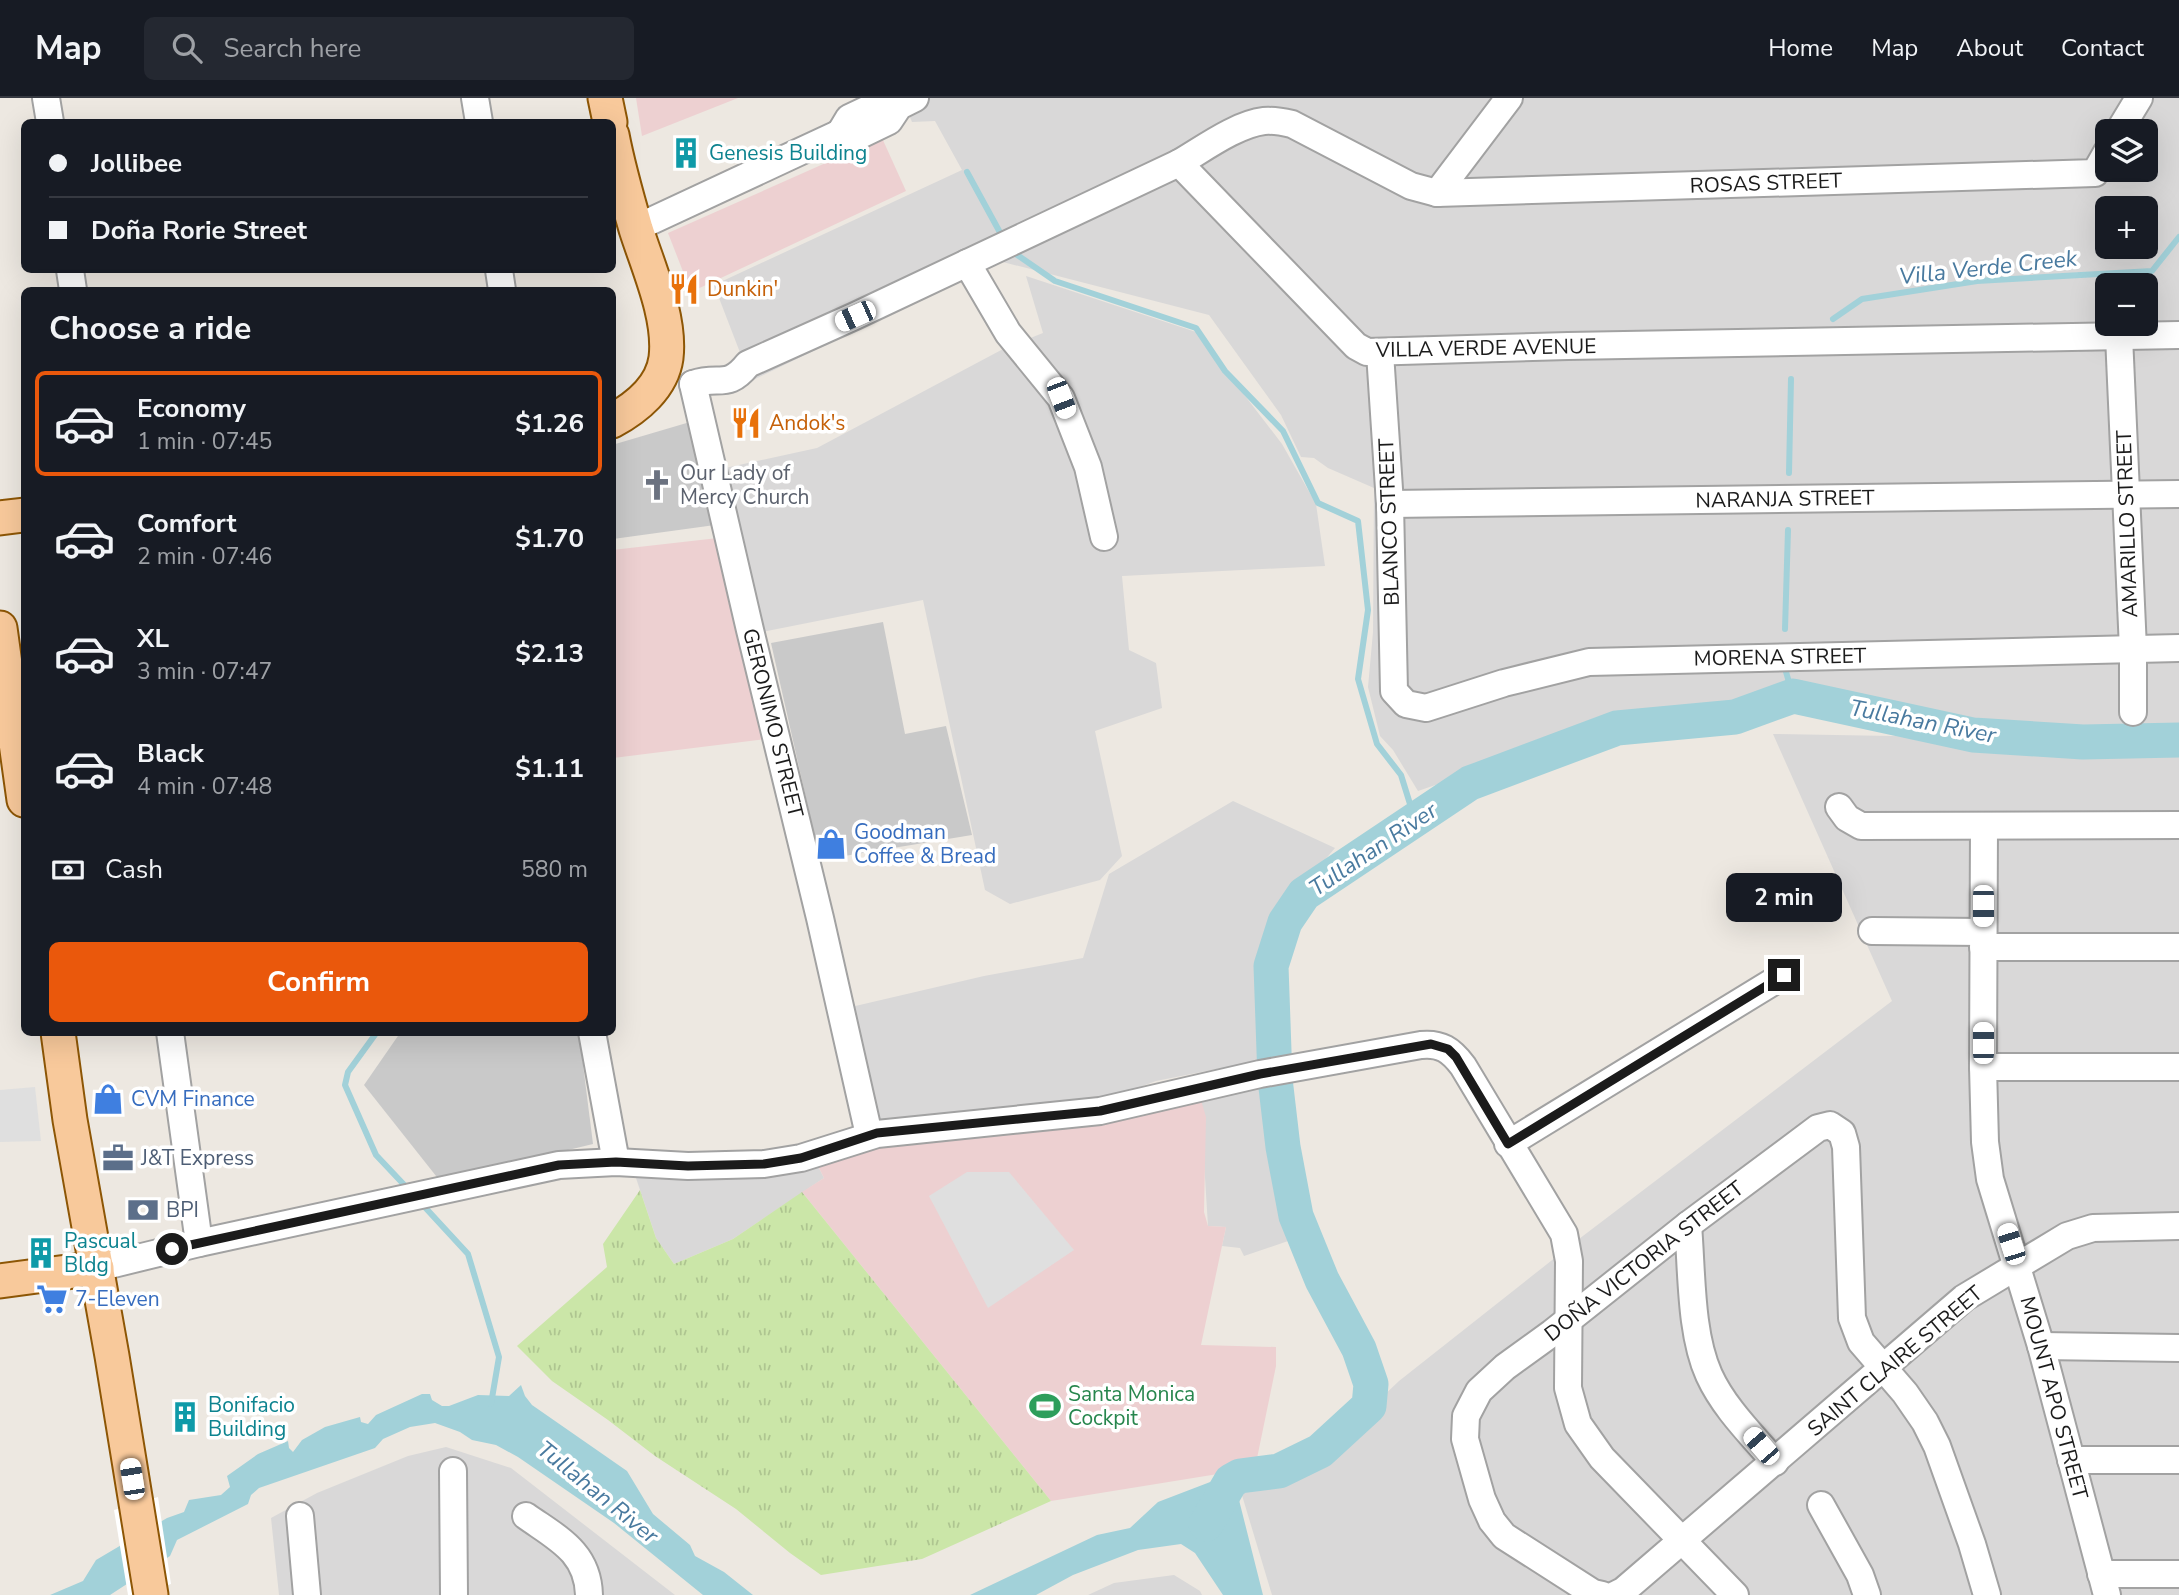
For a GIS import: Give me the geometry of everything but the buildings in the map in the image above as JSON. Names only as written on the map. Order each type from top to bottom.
[{"type":"main road","points":[[606,98],[610,119]]},
{"type":"main road","points":[[616,150],[661,309],[666,341],[663,372],[644,400],[616,418]]},
{"type":"main road","points":[[0,518],[21,515]]},
{"type":"main road","points":[[0,628],[21,778]]},
{"type":"main road","points":[[59,1036],[70,1120],[150,1593]]},
{"type":"main road","points":[[0,1281],[97,1268]]},
{"type":"street","points":[[46,98],[50,119]]},
{"type":"street","points":[[475,98],[478,119]]},
{"type":"street","points":[[1437,193],[1509,98]]},
{"type":"street","points":[[2126,119],[2139,98]]},
{"type":"street","points":[[636,228],[840,133],[858,135],[889,121],[908,101]]},
{"type":"street","name":"ROSAS STREET","points":[[1179,163],[1245,126],[1276,120],[1292,124],[1411,186],[1437,193],[2095,162]]},
{"type":"street","points":[[663,372],[700,382],[724,382],[738,377],[748,364],[1179,163]]},
{"type":"street","name":"VILLA VERDE AVENUE","points":[[1179,163],[1356,346],[1367,352],[1581,345],[2119,336]]},
{"type":"street","points":[[967,263],[1008,333],[1061,398],[1088,467],[1104,537]]},
{"type":"street","name":"VILLA VERDE AVENUE","points":[[2158,335],[2179,335]]},
{"type":"street","name":"AMARILLO STREET","points":[[2119,336],[2133,649],[2133,712]]},
{"type":"street","name":"BLANCO STREET","points":[[1380,353],[1390,504],[1394,691]]},
{"type":"street","name":"GERONIMO STREET","points":[[700,382],[750,630],[869,1135]]},
{"type":"street","name":"NARANJA STREET","points":[[1390,504],[2179,495]]},
{"type":"street","name":"MORENA STREET","points":[[1394,691],[1406,704],[1426,708],[1504,683],[1588,662],[2179,648]]},
{"type":"street","points":[[1839,807],[1847,818],[1861,826],[2179,825]]},
{"type":"street","name":"MOUNT APO STREET","points":[[1984,826],[1983,1068],[1985,1142],[1990,1179],[2041,1346],[2104,1584]]},
{"type":"street","points":[[1872,931],[1983,940],[2179,947]]},
{"type":"street","points":[[1508,1144],[1784,975]]},
{"type":"street","points":[[171,1036],[199,1243]]},
{"type":"street","points":[[593,1036],[616,1162]]},
{"type":"street","points":[[97,1268],[199,1243],[559,1165],[616,1162],[688,1166],[764,1164],[801,1158],[869,1135],[1100,1111],[1271,1072],[1421,1045],[1440,1045],[1448,1049],[1463,1066],[1564,1234],[1569,1261],[1568,1388],[1578,1424],[1602,1458],[1735,1595]]},
{"type":"street","points":[[1983,1068],[2179,1067]]},
{"type":"street","name":"DOÑA VICTORIA STREET","points":[[1603,1594],[1504,1536],[1492,1521],[1482,1499],[1465,1439],[1466,1416],[1479,1391],[1505,1367],[1818,1128],[1830,1125],[1837,1127],[1842,1133],[1846,1147],[1852,1318],[1861,1342],[1883,1370]]},
{"type":"street","points":[[1688,1225],[1696,1320],[1709,1374],[1733,1413],[1775,1462]]},
{"type":"street","name":"SAINT CLAIRE STREET","points":[[1603,1594],[1623,1591],[1964,1298],[2067,1236],[2093,1228],[2179,1226]]},
{"type":"street","points":[[2041,1346],[2179,1348]]},
{"type":"street","points":[[1883,1370],[1905,1393],[1937,1446],[1987,1595]]},
{"type":"street","points":[[2071,1460],[2179,1460]]},
{"type":"street","points":[[453,1471],[454,1595]]},
{"type":"street","points":[[1821,1505],[1860,1575],[1867,1595]]},
{"type":"street","points":[[300,1516],[307,1595]]},
{"type":"street","points":[[526,1516],[573,1549],[589,1580],[589,1595]]},
{"type":"street","points":[[2104,1584],[2179,1574]]},
{"type":"shaded area","points":[[636,98],[738,98],[642,136]]},
{"type":"shaded area","points":[[902,98],[2179,98],[2179,733],[1973,727],[1730,708],[1609,725],[1418,791],[1393,750],[1380,736],[1368,687],[1373,632],[1374,488],[1328,468],[1314,458],[1301,457],[1281,415],[1209,315],[999,261],[751,381],[714,285],[962,170],[935,121],[912,122]]},
{"type":"shaded area","points":[[882,138],[906,191],[691,292],[668,233]]},
{"type":"shaded area","points":[[1026,276],[1196,332],[1282,444],[1316,504],[1325,566],[1122,576],[1129,650],[1156,663],[1162,708],[1095,731],[1122,856],[1100,880],[1010,904],[985,890],[923,600],[762,632],[725,468],[817,448],[1005,348],[1043,333]]},
{"type":"shaded area","points":[[690,422],[715,525],[616,539],[616,444]]},
{"type":"shaded area","points":[[718,538],[767,739],[616,758],[616,550]]},
{"type":"shaded area","points":[[883,622],[905,734],[946,726],[972,835],[820,860],[771,643]]},
{"type":"shaded area","points":[[1773,734],[2179,741],[2179,1595],[1272,1595],[1241,1492],[1298,1477],[1399,1381],[1575,1242],[1892,1001]]},
{"type":"shaded area","points":[[1233,801],[1335,848],[1287,904],[1262,960],[1262,1060],[1156,1081],[1102,1101],[874,1125],[851,1007],[984,976],[1083,958],[1109,874]]},
{"type":"shaded area","points":[[398,1036],[579,1036],[593,1144],[440,1181],[364,1085]]},
{"type":"shaded area","points":[[1258,1082],[1276,1191],[1291,1240],[1244,1256],[1240,1248],[1222,1246],[1226,1227],[1208,1226],[1200,1097]]},
{"type":"shaded area","points":[[35,1087],[41,1141],[0,1142],[0,1090]]},
{"type":"shaded area","points":[[1200,1097],[1206,1117],[1204,1212],[1208,1226],[1226,1227],[1201,1345],[1276,1347],[1276,1366],[1255,1468],[1051,1501],[802,1192],[824,1178],[814,1158],[881,1136]]},
{"type":"shaded area","points":[[814,1158],[824,1178],[733,1239],[674,1264],[656,1238],[633,1169]]},
{"type":"shaded area","points":[[967,1172],[1009,1172],[1074,1250],[988,1308],[929,1196]]},
{"type":"shaded area","points":[[446,1447],[511,1468],[675,1595],[279,1595],[271,1518],[317,1493],[408,1456]]},
{"type":"shaded area","points":[[1174,1575],[1202,1595],[1088,1595],[1114,1583]]},
{"type":"green space","points":[[640,1190],[656,1238],[674,1264],[733,1239],[802,1192],[1051,1501],[922,1559],[821,1575],[736,1509],[655,1456],[552,1381],[517,1346],[607,1267],[603,1244]]},
{"type":"water","points":[[521,1385],[532,1405],[627,1471],[653,1514],[690,1545],[695,1556],[724,1572],[753,1595],[703,1595],[614,1523],[518,1457],[496,1445],[472,1440],[460,1432],[435,1423],[410,1427],[383,1439],[375,1448],[259,1488],[251,1495],[248,1504],[177,1540],[170,1556],[110,1595],[50,1595],[83,1581],[96,1560],[167,1518],[184,1512],[189,1500],[221,1495],[230,1487],[227,1476],[258,1454],[288,1441],[293,1452],[302,1440],[325,1427],[360,1417],[361,1422],[368,1424],[376,1415],[422,1394],[430,1394],[432,1400],[442,1406],[449,1406],[478,1395],[509,1396]]},
{"type":"water","points":[[1218,1479],[1231,1481],[1238,1496],[1263,1595],[1223,1595],[1195,1553],[1181,1544],[1138,1550],[1073,1575],[1036,1595],[970,1595],[1097,1535],[1130,1528],[1158,1502]]},
{"type":"pier","points":[[158,1497],[171,1584],[137,1595],[128,1595],[114,1510]]},
{"type":"waterway","points":[[967,172],[1003,238]]},
{"type":"waterway","name":"Villa Verde Creek","points":[[1833,319],[1862,299],[1977,281],[2152,271],[2179,237]]},
{"type":"waterway","points":[[1010,250],[1055,281],[1196,328],[1225,371],[1283,431],[1318,503],[1358,521],[1368,610],[1358,679],[1377,744],[1401,775],[1415,820]]},
{"type":"waterway","name":"Villa Verde Creek","points":[[1789,473],[1791,379]]},
{"type":"waterway","name":"Villa Verde Creek","points":[[1785,629],[1788,530]]},
{"type":"waterway","name":"Villa Verde Creek","points":[[1784,665],[1793,696]]},
{"type":"waterway","name":"Tullahan River","points":[[1206,1524],[1231,1481],[1240,1476],[1279,1471],[1320,1451],[1369,1406],[1371,1384],[1359,1349],[1322,1280],[1296,1216],[1283,1147],[1275,1079],[1271,966],[1285,922],[1304,894],[1470,783],[1617,728],[1735,717],[1793,696],[1973,735],[2083,742],[2179,740]]},
{"type":"waterway","points":[[374,1036],[348,1072],[345,1085],[376,1155],[409,1190]]},
{"type":"waterway","points":[[421,1203],[468,1254],[499,1357],[491,1404]]},
{"type":"place","name":"Genesis Building","points":[[686,153]]},
{"type":"place","name":"Dunkin'","points":[[684,289]]},
{"type":"place","name":"Andok's","points":[[746,423]]},
{"type":"place","name":"Our Lady of Mercy Church","points":[[657,485]]},
{"type":"place","name":"Goodman Coffee & Bread","points":[[831,844]]},
{"type":"place","name":"CVM Finance","points":[[108,1099]]},
{"type":"place","name":"J&T Express","points":[[118,1158]]},
{"type":"place","name":"BPI","points":[[143,1210]]},
{"type":"place","name":"Pascual Bldg","points":[[41,1253]]},
{"type":"place","name":"7-Eleven","points":[[52,1299]]},
{"type":"place","name":"Santa Monica Cockpit","points":[[1045,1406]]},
{"type":"place","name":"Bonifacio Building","points":[[185,1417]]},
{"type":"route","points":[[172,1249],[559,1165],[594,1162],[688,1166],[764,1164],[829,1151],[877,1133],[1100,1111],[1329,1060],[1431,1044],[1448,1049],[1463,1066],[1508,1144],[1784,975]]}]
